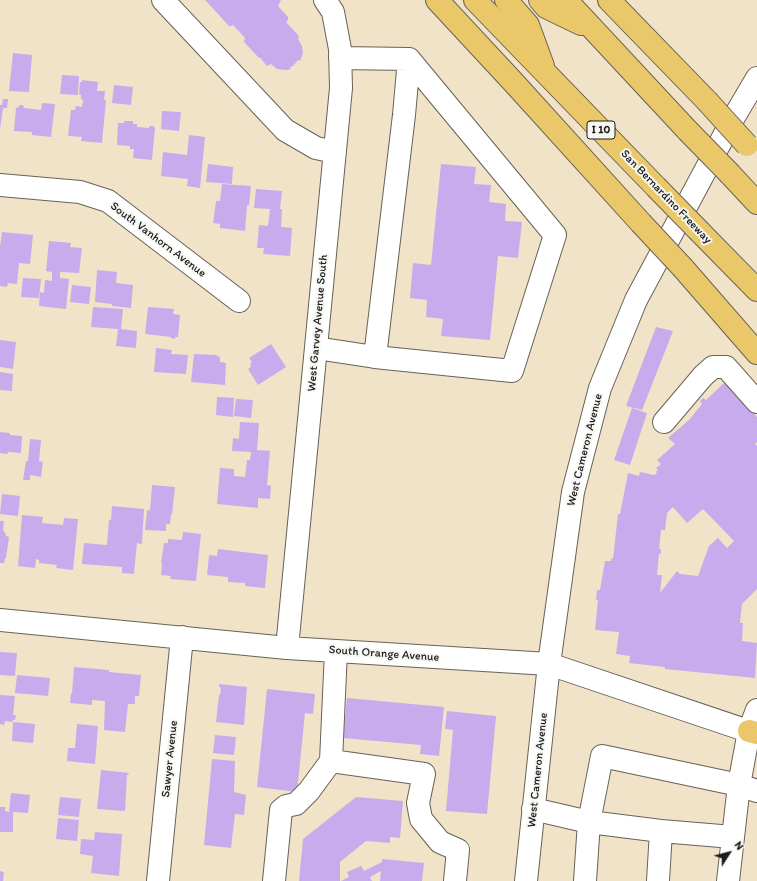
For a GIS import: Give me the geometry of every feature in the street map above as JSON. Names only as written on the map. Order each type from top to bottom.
[{"type":"highway","points":[[437,0],[683,268],[757,354]]},
{"type":"highway","name":"San Bernardino Freeway","points":[[475,0],[757,290]]},
{"type":"highway","points":[[506,0],[528,25],[546,73]]},
{"type":"highway","points":[[540,0],[546,7],[592,30]]},
{"type":"highway","points":[[566,0],[592,30],[757,203]]},
{"type":"highway","points":[[609,0],[707,101],[752,150]]},
{"type":"street","points":[[163,0],[285,130],[316,148],[335,152]]},
{"type":"street","name":"West Garvey Avenue South","points":[[288,648],[341,88],[340,49],[333,12],[325,0]]},
{"type":"street","points":[[316,348],[375,357],[512,371],[555,235],[409,59],[340,58]]},
{"type":"street","points":[[375,357],[404,115],[409,59]]},
{"type":"street","name":"West Cameron Avenue","points":[[526,881],[549,664],[573,492],[600,388],[636,300],[734,117],[757,78]]},
{"type":"street","name":"South Vanhorn Avenue","points":[[0,185],[80,192],[108,201],[239,301]]},
{"type":"street","points":[[664,422],[703,376],[713,367],[726,367],[757,402]]},
{"type":"street","name":"South Orange Avenue","points":[[0,620],[288,648],[549,664],[754,733]]},
{"type":"street","name":"Sawyer Avenue","points":[[158,881],[182,637]]},
{"type":"street","points":[[274,881],[281,810],[286,806],[296,804],[309,791],[331,760],[336,651]]},
{"type":"street","points":[[728,881],[733,838],[748,788],[757,710]]},
{"type":"street","points":[[585,881],[589,822],[602,756],[748,788]]},
{"type":"street","points":[[331,760],[424,774],[418,803],[421,819],[440,842],[458,850],[455,881]]},
{"type":"street","points":[[534,809],[589,822],[733,838]]},
{"type":"street","points":[[658,881],[661,831]]},
{"type":"building","points":[[205,0],[281,0],[278,6],[288,17],[286,22],[299,36],[298,39],[302,46],[303,53],[300,61],[298,60],[293,66],[290,67],[291,69],[286,70],[277,69],[271,64],[267,66],[261,59],[262,58],[259,58],[244,42],[245,38],[233,25],[229,26]]},
{"type":"building","points":[[13,53],[32,55],[29,92],[9,91]]},
{"type":"building","points":[[62,75],[79,76],[78,95],[60,94]]},
{"type":"building","points":[[82,80],[98,82],[97,91],[105,91],[104,100],[106,100],[102,143],[81,141],[82,137],[68,136],[71,110],[75,110],[76,106],[82,107],[83,100],[79,94],[80,82],[82,82]]},
{"type":"building","points":[[114,85],[133,87],[131,105],[112,103]]},
{"type":"building","points":[[3,99],[8,99],[7,108],[3,108],[0,129],[0,105],[2,105]]},
{"type":"building","points":[[42,103],[55,104],[51,137],[32,135],[32,132],[14,131],[16,108],[23,105],[24,108],[41,110]]},
{"type":"building","points":[[162,111],[181,112],[179,131],[161,129]]},
{"type":"building","points":[[124,121],[133,121],[133,124],[137,124],[137,127],[149,128],[149,126],[153,126],[155,128],[152,160],[133,158],[134,149],[130,149],[130,146],[117,145],[118,123],[124,123]]},
{"type":"building","points":[[189,135],[205,137],[200,188],[187,186],[188,179],[161,176],[163,152],[187,155]]},
{"type":"building","points":[[208,164],[233,167],[232,184],[206,182]]},
{"type":"building","points":[[441,164],[476,167],[474,184],[491,185],[489,202],[506,204],[505,221],[522,222],[518,258],[498,256],[490,340],[441,336],[443,319],[426,317],[427,300],[410,298],[413,263],[431,265]]},
{"type":"building","points":[[222,184],[251,186],[249,205],[247,205],[245,231],[220,228],[220,224],[213,223],[216,201],[220,201]]},
{"type":"building","points":[[256,189],[282,191],[280,209],[282,209],[281,227],[292,228],[290,256],[263,254],[264,248],[257,248],[259,225],[268,226],[270,209],[254,208]]},
{"type":"building","points":[[2,232],[33,235],[30,264],[19,263],[17,284],[8,283],[7,287],[0,286],[0,247]]},
{"type":"building","points":[[49,241],[71,243],[70,247],[82,248],[79,273],[60,272],[60,278],[69,279],[66,309],[39,306],[40,292],[44,293],[45,280],[52,281],[52,272],[46,271]]},
{"type":"building","points":[[97,270],[117,272],[116,283],[133,285],[131,308],[95,302]]},
{"type":"building","points":[[23,278],[41,279],[39,298],[21,297]]},
{"type":"building","points":[[72,285],[91,287],[89,304],[70,302]]},
{"type":"building","points":[[93,307],[123,309],[121,329],[137,331],[136,348],[116,346],[118,329],[91,327]]},
{"type":"building","points":[[148,307],[174,309],[173,314],[180,315],[178,337],[175,337],[175,339],[171,337],[145,334]]},
{"type":"building","points":[[656,327],[673,331],[642,410],[626,406]]},
{"type":"building","points":[[0,340],[16,342],[13,369],[0,367]]},
{"type":"building","points":[[271,344],[286,367],[258,385],[248,369],[251,367],[250,364],[252,362],[249,358]]},
{"type":"building","points":[[156,348],[172,350],[171,354],[188,355],[186,374],[154,372]]},
{"type":"building","points":[[194,354],[217,355],[220,357],[220,362],[226,363],[225,385],[191,382]]},
{"type":"building","points":[[0,372],[13,374],[12,391],[0,390]]},
{"type":"building","points":[[725,382],[757,417],[757,442],[755,444],[757,446],[757,589],[742,604],[740,623],[743,623],[742,641],[757,643],[755,678],[665,669],[665,667],[629,663],[630,656],[616,654],[619,632],[595,630],[598,600],[596,600],[597,590],[600,590],[605,561],[611,561],[611,558],[613,559],[618,514],[620,514],[628,473],[639,476],[640,472],[654,475],[657,473],[656,472],[658,470],[656,468],[661,464],[657,460],[675,444],[668,438],[689,420],[702,404],[700,401],[703,398],[706,400]],"holes":[[[673,507],[687,523],[703,509],[734,541],[727,548],[718,538],[709,546],[698,576],[680,574],[677,571],[660,593],[662,575],[657,575],[659,553],[661,554],[661,549],[659,549],[661,530],[665,530],[667,513]]]},
{"type":"building","points":[[217,397],[234,398],[233,417],[216,415]]},
{"type":"building","points":[[236,399],[253,400],[251,418],[234,416]]},
{"type":"building","points":[[632,408],[647,413],[630,465],[614,460]]},
{"type":"building","points":[[240,422],[259,423],[257,450],[270,451],[267,485],[271,486],[270,499],[258,498],[258,508],[217,504],[220,468],[234,469],[234,476],[245,477],[247,460],[250,460],[251,452],[232,451],[233,438],[239,439]]},
{"type":"building","points":[[0,432],[22,436],[21,453],[0,453]]},
{"type":"building","points":[[30,439],[41,440],[39,461],[43,462],[41,477],[30,475],[30,480],[23,480],[26,461],[28,461]]},
{"type":"building","points":[[152,485],[175,487],[172,515],[171,514],[170,524],[166,524],[166,531],[145,530],[147,510],[150,511]]},
{"type":"building","points":[[2,494],[20,496],[18,516],[0,514]]},
{"type":"building","points":[[112,506],[144,509],[142,544],[137,543],[134,574],[122,573],[122,567],[82,564],[84,543],[107,545]]},
{"type":"building","points":[[22,515],[43,517],[42,523],[63,525],[64,518],[78,519],[73,570],[56,568],[57,565],[39,563],[39,560],[36,559],[35,568],[18,566]]},
{"type":"building","points":[[0,521],[4,521],[3,530],[6,536],[9,537],[4,563],[0,563]]},
{"type":"building","points":[[183,532],[201,534],[196,581],[170,579],[171,576],[161,575],[164,543],[168,543],[168,539],[182,540]]},
{"type":"building","points":[[218,549],[268,555],[265,588],[245,586],[245,583],[228,582],[228,577],[207,575],[209,555],[217,556]]},
{"type":"building","points":[[0,652],[17,653],[15,676],[0,675]]},
{"type":"building","points":[[74,667],[141,675],[139,696],[135,696],[135,704],[128,704],[125,732],[104,730],[105,701],[92,700],[92,705],[70,703]]},
{"type":"building","points":[[17,675],[50,678],[48,696],[15,693]]},
{"type":"building","points":[[219,684],[247,687],[244,725],[216,722],[221,687],[219,687]]},
{"type":"building","points":[[267,689],[315,694],[313,714],[305,713],[297,792],[257,787]]},
{"type":"building","points":[[0,695],[15,696],[13,715],[16,715],[15,720],[12,722],[5,721],[4,725],[0,724]]},
{"type":"building","points":[[347,698],[444,707],[439,756],[420,754],[421,745],[343,738]]},
{"type":"building","points":[[447,711],[496,716],[487,814],[446,811],[453,730],[445,729]]},
{"type":"building","points":[[13,722],[35,724],[33,743],[12,741]]},
{"type":"building","points":[[77,724],[98,726],[95,764],[67,761],[68,748],[75,748]]},
{"type":"building","points":[[215,735],[236,737],[234,755],[213,753]]},
{"type":"building","points":[[212,759],[235,761],[234,792],[246,795],[244,815],[235,814],[231,848],[204,845]]},
{"type":"building","points":[[101,770],[129,773],[127,775],[125,811],[97,809]]},
{"type":"building","points":[[11,793],[30,795],[28,813],[13,812],[13,832],[0,832],[0,807],[5,807],[5,811],[9,812]]},
{"type":"building","points":[[60,797],[81,799],[79,817],[58,815]]},
{"type":"building","points":[[356,797],[403,801],[400,838],[390,837],[390,843],[366,841],[340,862],[340,881],[299,881],[303,839]]},
{"type":"building","points":[[58,818],[79,820],[77,841],[56,839]]},
{"type":"building","points":[[95,832],[122,834],[119,876],[91,873],[93,856],[80,854],[81,839],[94,840]]},
{"type":"building","points":[[382,859],[424,863],[422,881],[380,881],[381,871],[370,877],[372,881],[341,881],[349,877],[347,872],[361,866],[364,871],[382,862]]},
{"type":"building","points":[[0,871],[4,872],[3,881],[0,881]]}]
